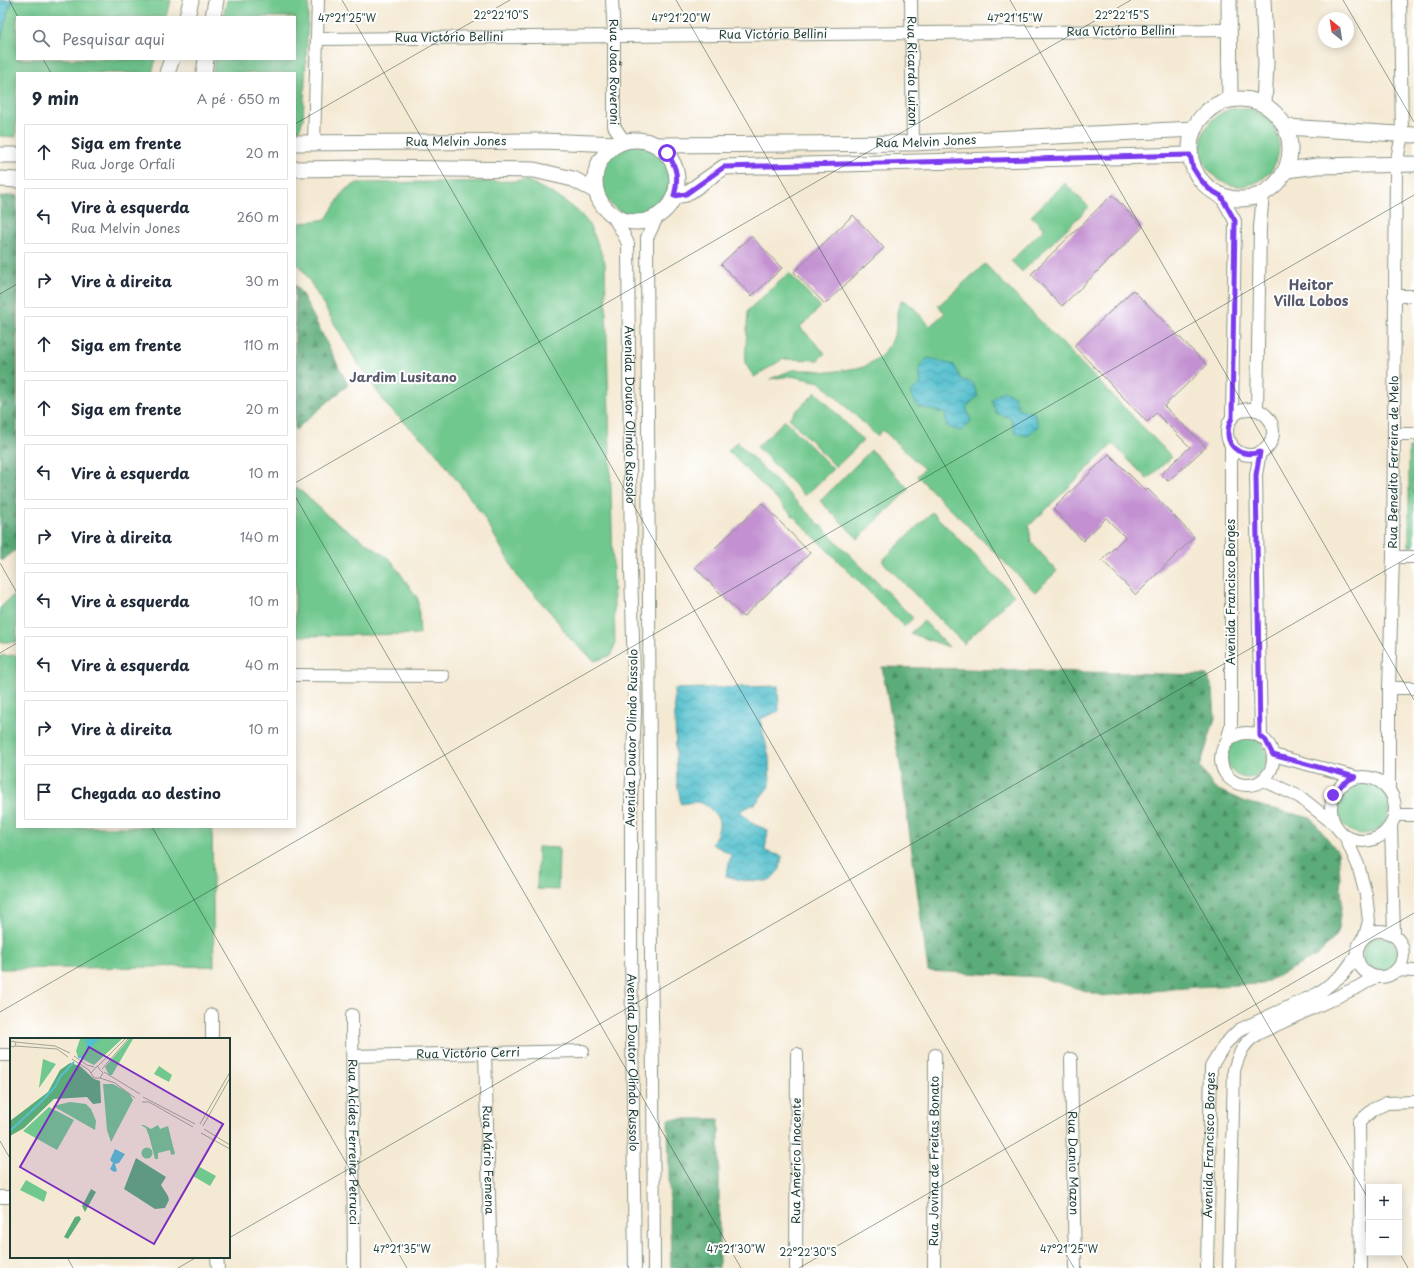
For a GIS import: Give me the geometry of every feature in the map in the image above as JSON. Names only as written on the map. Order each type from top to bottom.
[{"type":"street","points":[[187,16],[191,0]]},
{"type":"street","points":[[213,16],[216,0]]},
{"type":"street","points":[[314,143],[318,0]]},
{"type":"street","name":"Rua João Roveroni","points":[[612,0],[614,35],[614,126],[620,143]]},
{"type":"street","name":"Rua Ricardo Luizon","points":[[911,0],[913,143]]},
{"type":"street","points":[[1229,0],[1230,100]]},
{"type":"street","points":[[1263,0],[1266,64],[1264,105]]},
{"type":"street","name":"Rua Benedito Ferreira de Melo","points":[[1389,790],[1389,688],[1393,557],[1396,164],[1408,135],[1400,0]]},
{"type":"street","name":"Rua Victório Bellini","points":[[318,39],[1229,30]]},
{"type":"street","points":[[167,72],[172,60]]},
{"type":"street","points":[[204,72],[206,60]]},
{"type":"street","points":[[1241,99],[1264,105],[1280,118],[1286,127],[1290,141],[1290,156],[1286,170],[1277,184],[1263,194],[1250,199],[1235,199],[1221,196],[1209,189],[1193,168],[1190,155],[1190,142],[1194,129],[1200,119],[1209,110],[1230,100],[1241,99]]},
{"type":"street","points":[[1286,127],[1408,135]]},
{"type":"street","name":"Rua Melvin Jones","points":[[658,145],[913,143],[1194,129]]},
{"type":"street","points":[[635,139],[658,145],[667,153],[673,162],[677,173],[677,185],[674,196],[668,207],[658,215],[647,220],[634,222],[622,219],[611,213],[602,203],[596,191],[595,178],[599,164],[606,152],[620,143],[635,139]]},
{"type":"street","name":"Rua Melvin Jones","points":[[296,143],[542,141],[620,143]]},
{"type":"street","points":[[0,155],[16,155]]},
{"type":"street","name":"Rua Melvin Jones","points":[[674,196],[686,194],[724,167],[1190,155]]},
{"type":"street","points":[[1286,170],[1318,166],[1414,164]]},
{"type":"street","points":[[296,169],[369,168],[534,170],[574,179],[596,191]]},
{"type":"street","points":[[0,180],[16,180]]},
{"type":"street","points":[[1257,410],[1260,227],[1263,194]]},
{"type":"street","points":[[1221,196],[1235,221],[1232,418],[1227,430],[1228,437],[1230,443],[1235,448],[1247,454],[1254,454],[1266,448],[1270,442],[1273,430],[1268,417],[1257,410],[1243,410],[1232,418]]},
{"type":"street","name":"Avenida Doutor Olindo Russolo","points":[[611,213],[628,244],[631,569],[635,711],[632,802],[631,947],[635,1268]]},
{"type":"street","name":"Avenida Doutor Olindo Russolo","points":[[654,1268],[647,238],[658,215]]},
{"type":"street","points":[[1394,296],[1414,296]]},
{"type":"street","points":[[1394,434],[1414,434]]},
{"type":"street","name":"Avenida Francisco Borges","points":[[1227,741],[1231,726],[1230,443]]},
{"type":"street","points":[[1260,452],[1256,475],[1260,736]]},
{"type":"street","points":[[1393,557],[1414,557]]},
{"type":"street","points":[[296,675],[443,676]]},
{"type":"street","points":[[1389,688],[1414,688]]},
{"type":"street","points":[[1243,732],[1260,736],[1266,741],[1273,755],[1271,768],[1263,780],[1255,784],[1247,785],[1238,784],[1230,780],[1224,773],[1221,765],[1220,757],[1222,748],[1234,735],[1243,732]]},
{"type":"street","points":[[1273,755],[1355,777]]},
{"type":"street","points":[[1394,935],[1392,820],[1394,802],[1389,790],[1383,783],[1374,778],[1364,776],[1355,777],[1346,781],[1339,787],[1333,795],[1330,804],[1331,814],[1338,830],[1345,836],[1354,840],[1365,841],[1375,838],[1384,833],[1392,820],[1414,815]]},
{"type":"street","points":[[1263,780],[1300,796],[1334,823]]},
{"type":"street","points":[[632,802],[650,803]]},
{"type":"street","points":[[1345,836],[1358,865],[1366,895],[1369,921],[1365,936]]},
{"type":"street","points":[[1379,930],[1387,931],[1394,935],[1408,945],[1404,951],[1404,958],[1397,970],[1391,975],[1383,977],[1375,977],[1367,974],[1358,962],[1357,948],[1360,941],[1365,936],[1379,930]]},
{"type":"street","points":[[631,947],[651,946]]},
{"type":"street","name":"Avenida Francisco Borges","points":[[1229,1268],[1234,1070],[1240,1054],[1247,1041],[1276,1019],[1319,993],[1343,974],[1357,955]]},
{"type":"street","points":[[631,962],[651,961]]},
{"type":"street","points":[[1397,970],[1414,971]]},
{"type":"street","name":"Avenida Francisco Borges","points":[[1207,1268],[1211,1067],[1224,1045],[1239,1030],[1276,1019],[1358,987],[1375,977]]},
{"type":"street","points":[[212,1015],[212,1038]]},
{"type":"street","name":"Rua Alcídes Ferreira Petrucci","points":[[352,1016],[354,1268]]},
{"type":"street","name":"Rua Victório Cerri","points":[[353,1056],[583,1051]]},
{"type":"street","name":"Rua Mário Femena","points":[[485,1053],[491,1268]]},
{"type":"street","name":"Rua Américo Inocente","points":[[796,1268],[797,1054]]},
{"type":"street","name":"Rua Jovina de Freitas Bonato","points":[[934,1268],[935,1055]]},
{"type":"street","name":"Rua Danio Mazon","points":[[1071,1059],[1075,1268]]},
{"type":"street","points":[[1361,1268],[1359,1122],[1374,1109],[1387,1103],[1414,1102]]},
{"type":"street","points":[[217,1258],[218,1268]]},
{"type":"green space","points":[[0,0],[170,0],[166,16],[16,16],[16,60],[156,60],[152,72],[16,72],[16,137],[0,136]]},
{"type":"green space","points":[[227,0],[309,0],[303,119],[299,130],[296,130],[296,72],[213,72],[215,60],[296,60],[296,16],[223,16]]},
{"type":"green space","points":[[1240,108],[1255,111],[1268,119],[1276,132],[1279,147],[1276,162],[1268,175],[1255,183],[1240,186],[1225,183],[1212,175],[1204,162],[1201,147],[1204,132],[1212,119],[1225,111]]},
{"type":"green space","points":[[636,145],[649,148],[661,155],[668,167],[671,180],[668,193],[661,205],[649,212],[636,215],[623,212],[611,205],[604,193],[601,180],[604,167],[611,155],[623,148]]},
{"type":"green space","points":[[528,181],[559,197],[573,207],[585,219],[591,229],[605,262],[615,643],[612,655],[595,661],[571,640],[552,614],[519,579],[482,514],[435,451],[388,407],[358,364],[305,273],[296,262],[296,224],[326,219],[344,191],[357,183]]},
{"type":"green space","points":[[1065,183],[1089,207],[1022,272],[1011,261],[1044,229],[1031,216]]},
{"type":"green space","points":[[16,196],[16,550],[3,560],[0,560],[0,197]]},
{"type":"green space","points":[[985,264],[1172,457],[1147,479],[1113,444],[1029,526],[1031,542],[1057,571],[1035,592],[917,476],[924,469],[883,430],[877,436],[820,382],[791,376],[770,379],[792,370],[830,372],[864,367],[881,356],[892,341],[897,326],[897,312],[902,300],[911,305],[930,326],[945,313],[938,306]]},
{"type":"green space","points":[[789,273],[821,307],[800,327],[825,353],[818,360],[783,359],[754,377],[745,363],[748,310]]},
{"type":"green space","points":[[296,286],[302,294],[348,385],[296,429]]},
{"type":"green space","points":[[816,392],[863,441],[836,467],[789,418]]},
{"type":"green space","points":[[785,420],[833,469],[805,496],[757,447]]},
{"type":"green space","points":[[737,442],[913,618],[904,627],[728,451]]},
{"type":"green space","points":[[1409,448],[1414,448],[1414,546],[1409,546]]},
{"type":"green space","points":[[871,450],[909,489],[858,539],[820,501]]},
{"type":"green space","points":[[296,487],[329,517],[391,560],[418,599],[420,634],[296,636]]},
{"type":"green space","points":[[932,512],[1014,595],[964,644],[882,561]]},
{"type":"green space","points":[[16,593],[16,642],[0,642],[0,608]]},
{"type":"green space","points":[[924,621],[949,647],[910,633]]},
{"type":"green space","points":[[16,655],[16,828],[212,828],[214,966],[0,969],[0,656]]},
{"type":"green space","points":[[882,667],[1207,675],[1213,689],[1215,718],[1200,767],[1214,788],[1245,802],[1311,818],[1338,852],[1342,902],[1337,935],[1318,955],[1262,984],[1194,987],[1103,996],[1039,977],[928,971],[901,770]]},
{"type":"green space","points":[[1251,738],[1258,741],[1264,747],[1267,758],[1266,766],[1258,775],[1251,778],[1243,778],[1236,775],[1228,766],[1227,754],[1230,747],[1239,739]]},
{"type":"green space","points":[[1358,782],[1368,782],[1377,786],[1385,794],[1389,803],[1389,813],[1385,822],[1377,830],[1368,834],[1358,834],[1349,830],[1341,822],[1337,813],[1337,803],[1341,794],[1349,786]]},
{"type":"green space","points":[[538,847],[559,848],[558,890],[537,889]]},
{"type":"green space","points":[[1377,937],[1383,937],[1387,938],[1394,944],[1397,954],[1396,961],[1390,968],[1383,971],[1377,971],[1373,970],[1366,964],[1363,957],[1363,951],[1364,947],[1370,940]]},
{"type":"green space","points":[[668,1119],[719,1119],[719,1268],[671,1268]]},
{"type":"water","points":[[0,0],[13,0],[8,11],[1,40],[0,40]]},
{"type":"water","points":[[928,358],[954,365],[961,379],[973,383],[978,396],[966,407],[971,421],[961,431],[947,427],[945,413],[918,407],[910,393],[921,383],[919,368]]},
{"type":"water","points":[[1003,391],[1014,396],[1019,409],[1034,412],[1038,426],[1027,436],[1015,433],[1011,418],[996,413],[992,400]]},
{"type":"water","points":[[778,686],[779,711],[760,719],[769,757],[770,785],[756,803],[740,811],[753,824],[768,830],[765,851],[782,856],[780,869],[771,879],[766,881],[741,880],[726,876],[731,855],[712,844],[719,826],[718,818],[715,814],[707,806],[699,802],[681,804],[677,782],[674,689]]},
{"type":"building","points":[[1112,195],[1143,227],[1062,306],[1031,274]]},
{"type":"building","points":[[853,215],[884,248],[825,304],[794,272]]},
{"type":"building","points":[[751,236],[782,268],[752,296],[721,264]]},
{"type":"building","points":[[1133,290],[1207,365],[1164,406],[1206,447],[1168,481],[1161,474],[1190,447],[1156,413],[1147,422],[1074,346]]},
{"type":"building","points":[[1109,454],[1146,491],[1148,489],[1194,537],[1136,595],[1102,560],[1125,537],[1106,518],[1083,541],[1053,509]]},
{"type":"building","points":[[762,503],[810,553],[743,617],[695,567]]},
{"type":"district","name":"Heitor Villa Lobos","points":[[1311,294]]},
{"type":"district","name":"Jardim Lusitano","points":[[403,377]]},
{"type":"route","points":[[667,153],[673,162],[677,173],[677,185],[674,196],[686,194],[724,167],[1190,155],[1193,168],[1200,179],[1209,189],[1221,196],[1235,221],[1232,418],[1227,430],[1230,443],[1240,452],[1247,454],[1260,452],[1256,475],[1260,736],[1271,747],[1273,755],[1355,777],[1346,781],[1333,795]]}]
